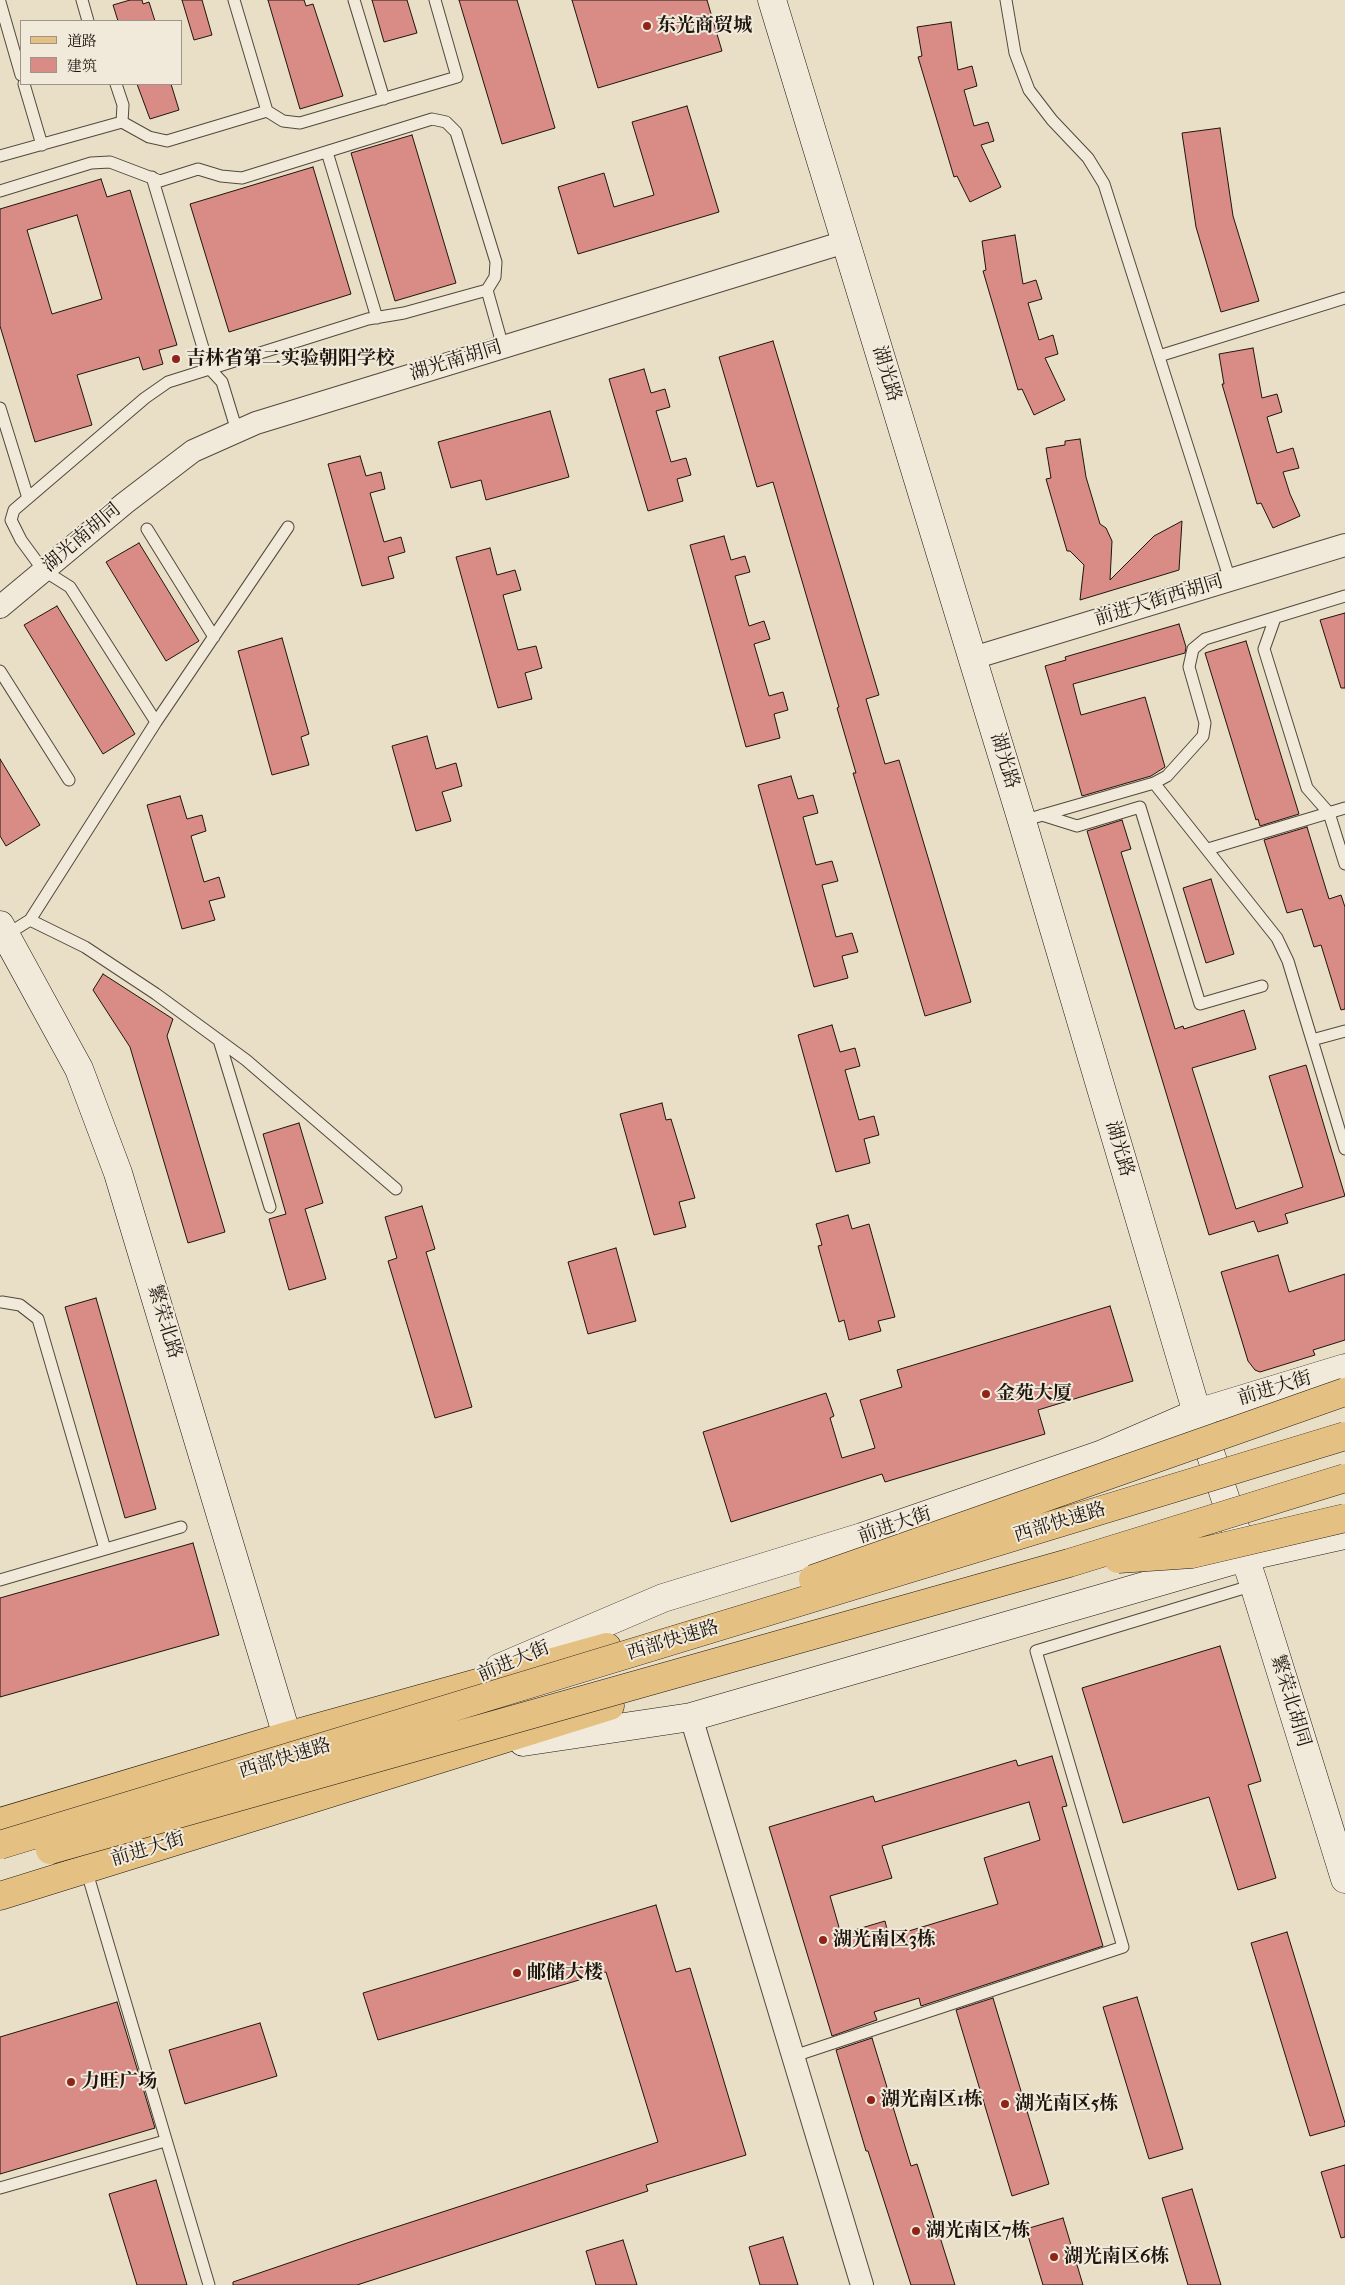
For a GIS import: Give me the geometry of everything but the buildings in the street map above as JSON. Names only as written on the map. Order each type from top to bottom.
[{"type":"main road","points":[[599,1663],[796,1585],[1345,1392]]},
{"type":"main road","name":"前进大街","points":[[0,1822],[447,1690],[664,1632],[1345,1423]]},
{"type":"main road","name":"西部快速路","points":[[0,1845],[1345,1436]]},
{"type":"main road","name":"西部快速路","points":[[0,1864],[1069,1563],[1345,1478]]},
{"type":"main road","name":"前进大街","points":[[0,1896],[706,1675],[1233,1523],[1345,1488]]},
{"type":"main road","points":[[1069,1563],[1192,1554],[1345,1518]]},
{"type":"street","name":"湖光路","points":[[772,0],[973,658],[1032,818],[1197,1413],[1233,1523]]},
{"type":"street","name":"湖光南胡同","points":[[0,607],[125,502],[193,451],[237,431],[256,423],[845,242]]},
{"type":"street","name":"前进大街西胡同","points":[[973,658],[1345,545]]},
{"type":"street","name":"繁荣北路","points":[[3,930],[79,1069],[118,1173],[288,1736]]},
{"type":"street","name":"前进大街","points":[[447,1690],[663,1598],[917,1518],[1100,1455],[1197,1413],[1345,1368]]},
{"type":"street","name":"繁荣北胡同","points":[[1233,1523],[1345,1879]]},
{"type":"street","name":"前进大街","points":[[468,1750],[691,1718],[1245,1557],[1345,1535]]},
{"type":"street","points":[[691,1718],[862,2285]]},
{"type":"lane","points":[[82,0],[88,20]]},
{"type":"lane","points":[[234,0],[267,111],[283,121],[300,123],[457,77],[434,0]]},
{"type":"lane","points":[[354,0],[384,99]]},
{"type":"lane","points":[[1006,0],[1015,53],[1029,90],[1052,120],[1088,158],[1104,184],[1230,580]]},
{"type":"lane","points":[[0,2],[20,72]]},
{"type":"lane","points":[[24,85],[42,144]]},
{"type":"lane","points":[[116,85],[123,105],[122,122]]},
{"type":"lane","points":[[0,156],[122,122],[149,137],[167,142],[267,111]]},
{"type":"lane","points":[[0,191],[91,163],[110,162],[160,181],[198,169],[221,176],[242,178],[432,119],[446,122],[456,132],[496,262],[495,277],[487,290],[404,313],[377,318],[168,382],[145,398],[14,510],[11,520],[20,540],[43,570],[70,587],[156,722]]},
{"type":"lane","points":[[327,152],[377,318]]},
{"type":"lane","points":[[152,177],[209,368],[222,382],[237,431]]},
{"type":"lane","points":[[487,290],[503,347]]},
{"type":"lane","points":[[1159,356],[1345,298]]},
{"type":"lane","points":[[0,408],[28,498]]},
{"type":"lane","points":[[3,930],[30,920],[156,722],[288,527]]},
{"type":"lane","points":[[147,529],[214,637]]},
{"type":"lane","points":[[1032,818],[1154,783],[1168,776],[1203,736],[1205,723],[1189,667],[1193,649],[1205,639],[1345,596]]},
{"type":"lane","points":[[1274,618],[1264,649],[1307,788],[1330,813],[1345,864]]},
{"type":"lane","points":[[0,671],[69,780]]},
{"type":"lane","points":[[1154,783],[1277,938],[1288,961],[1345,1149]]},
{"type":"lane","points":[[1032,818],[1077,826],[1140,807],[1200,1004],[1262,986]]},
{"type":"lane","points":[[1208,849],[1345,808]]},
{"type":"lane","points":[[30,920],[85,947],[156,994],[219,1040],[246,1060],[396,1189]]},
{"type":"lane","points":[[1312,1040],[1345,1031]]},
{"type":"lane","points":[[219,1040],[270,1207]]},
{"type":"lane","points":[[1,1300],[20,1305],[38,1319],[105,1549]]},
{"type":"lane","points":[[0,1580],[181,1526]]},
{"type":"lane","points":[[794,2056],[1123,1946],[1036,1651],[1254,1585]]},
{"type":"lane","points":[[86,1869],[209,2285]]},
{"type":"lane","points":[[0,2188],[165,2141]]},
{"type":"place","name":"东光商贸城","points":[[647,26]]},
{"type":"place","name":"吉林省第二实验朝阳学校","points":[[176,359]]},
{"type":"place","name":"金苑大厦","points":[[986,1394]]},
{"type":"place","name":"湖光南区3栋","points":[[823,1940]]},
{"type":"place","name":"邮储大楼","points":[[517,1973]]},
{"type":"place","name":"力旺广场","points":[[71,2082]]},
{"type":"place","name":"湖光南区1栋","points":[[871,2100]]},
{"type":"place","name":"湖光南区5栋","points":[[1005,2104]]},
{"type":"place","name":"湖光南区7栋","points":[[916,2231]]},
{"type":"place","name":"湖光南区6栋","points":[[1054,2257]]}]
